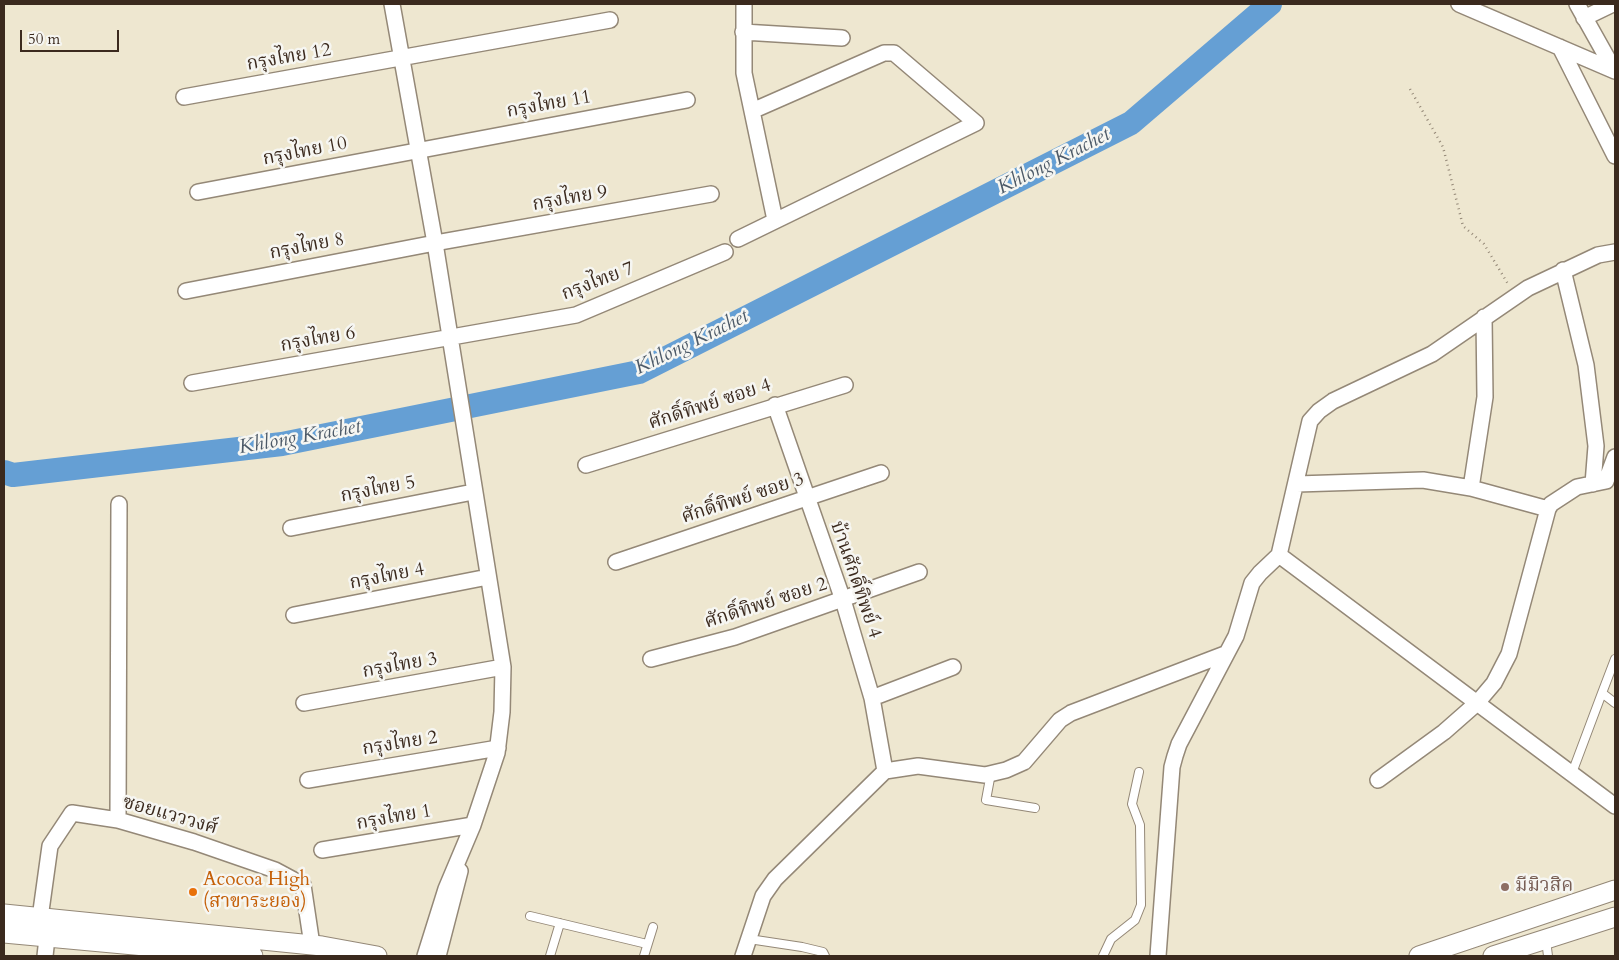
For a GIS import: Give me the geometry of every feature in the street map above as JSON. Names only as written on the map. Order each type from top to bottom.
[{"type":"street","points":[[392,4],[451,337],[467,454],[503,668],[502,712],[498,748],[464,850],[446,889],[425,956]]},
{"type":"street","points":[[744,4],[744,73],[776,220]]},
{"type":"street","points":[[1459,4],[1614,70]]},
{"type":"street","points":[[1487,4],[1495,19]]},
{"type":"street","points":[[1577,4],[1614,70]]},
{"type":"street","points":[[1584,18],[1613,4]]},
{"type":"street","name":"กรุงไทย 12","points":[[184,97],[610,20]]},
{"type":"street","points":[[743,32],[842,38]]},
{"type":"street","points":[[1560,47],[1615,156]]},
{"type":"street","points":[[738,240],[976,123],[894,53],[884,53],[752,111]]},
{"type":"street","name":"กรุงไทย 11","points":[[419,149],[687,100]]},
{"type":"street","name":"กรุงไทย 10","points":[[198,192],[419,149]]},
{"type":"street","name":"กรุงไทย 9","points":[[435,243],[711,194]]},
{"type":"street","name":"กรุงไทย 8","points":[[186,291],[435,243]]},
{"type":"street","name":"กรุงไทย 7","points":[[451,337],[576,314],[725,252]]},
{"type":"street","points":[[1158,956],[1172,767],[1179,744],[1236,636],[1252,583],[1279,554],[1297,484],[1306,432],[1310,421],[1319,411],[1334,401],[1432,354],[1515,296],[1563,270],[1598,255],[1615,252]]},
{"type":"street","points":[[1563,270],[1586,365],[1596,446],[1593,484]]},
{"type":"street","points":[[1471,488],[1485,397],[1484,317]]},
{"type":"street","name":"กรุงไทย 6","points":[[192,384],[451,337]]},
{"type":"street","name":"ศักดิ์ทิพย์ ซอย 4","points":[[586,465],[774,405],[845,385]]},
{"type":"street","name":"บ้านศักดิ์ทิพย์ 4","points":[[774,405],[806,500],[843,600],[872,698],[885,771]]},
{"type":"street","points":[[1378,780],[1444,732],[1477,704],[1494,683],[1506,664],[1548,509],[1551,504],[1577,487],[1606,481],[1615,457]]},
{"type":"street","name":"ศักดิ์ทิพย์ ซอย 3","points":[[616,562],[881,474]]},
{"type":"street","points":[[1297,484],[1423,480],[1471,488],[1548,509]]},
{"type":"street","name":"กรุงไทย 5","points":[[291,528],[473,492]]},
{"type":"street","points":[[118,820],[119,504]]},
{"type":"street","points":[[1279,554],[1572,774],[1613,800]]},
{"type":"street","name":"ศักดิ์ทิพย์ ซอย 2","points":[[651,659],[735,637],[919,572]]},
{"type":"street","name":"กรุงไทย 4","points":[[294,616],[488,577]]},
{"type":"street","points":[[743,956],[763,896],[775,879],[885,771],[918,766],[986,775],[1006,770],[1024,762],[1060,720],[1071,713],[1225,654]]},
{"type":"street","points":[[872,698],[952,667]]},
{"type":"street","name":"กรุงไทย 3","points":[[304,703],[503,668]]},
{"type":"street","name":"กรุงไทย 2","points":[[308,780],[498,748]]},
{"type":"street","name":"ซอยแวววงศ์","points":[[40,918],[50,846],[72,813],[118,820],[194,842],[274,870],[303,886],[312,945]]},
{"type":"street","name":"กรุงไทย 1","points":[[322,850],[473,825]]},
{"type":"street","points":[[438,956],[456,891],[464,850]]},
{"type":"street","points":[[1419,956],[1615,890]]},
{"type":"street","points":[[1503,955],[1547,947],[1615,917]]},
{"type":"street","points":[[4,922],[40,918],[312,945],[377,956]]},
{"type":"street","points":[[4,922],[46,947],[253,956]]},
{"type":"lane","points":[[1572,774],[1615,659]]},
{"type":"lane","points":[[1602,693],[1615,703]]},
{"type":"lane","points":[[1103,956],[1105,948],[1112,938],[1135,920],[1141,905],[1140,825],[1132,804],[1139,772]]},
{"type":"lane","points":[[991,773],[986,800],[1035,808]]},
{"type":"lane","points":[[530,916],[647,944]]},
{"type":"lane","points":[[550,956],[560,923]]},
{"type":"lane","points":[[644,956],[653,927]]},
{"type":"lane","points":[[749,939],[802,947],[823,952],[825,956]]},
{"type":"path","points":[[1410,89],[1443,147],[1463,226],[1484,244],[1515,296]]},
{"type":"waterway","name":"Khlong Krachet","points":[[4,472],[13,475],[282,444],[639,372],[1131,123],[1270,4]]},
{"type":"place","name":"มีมิวสิค","points":[[1505,887]]},
{"type":"place","name":"Acocoa High (สาขาระยอง)","points":[[193,892]]}]
